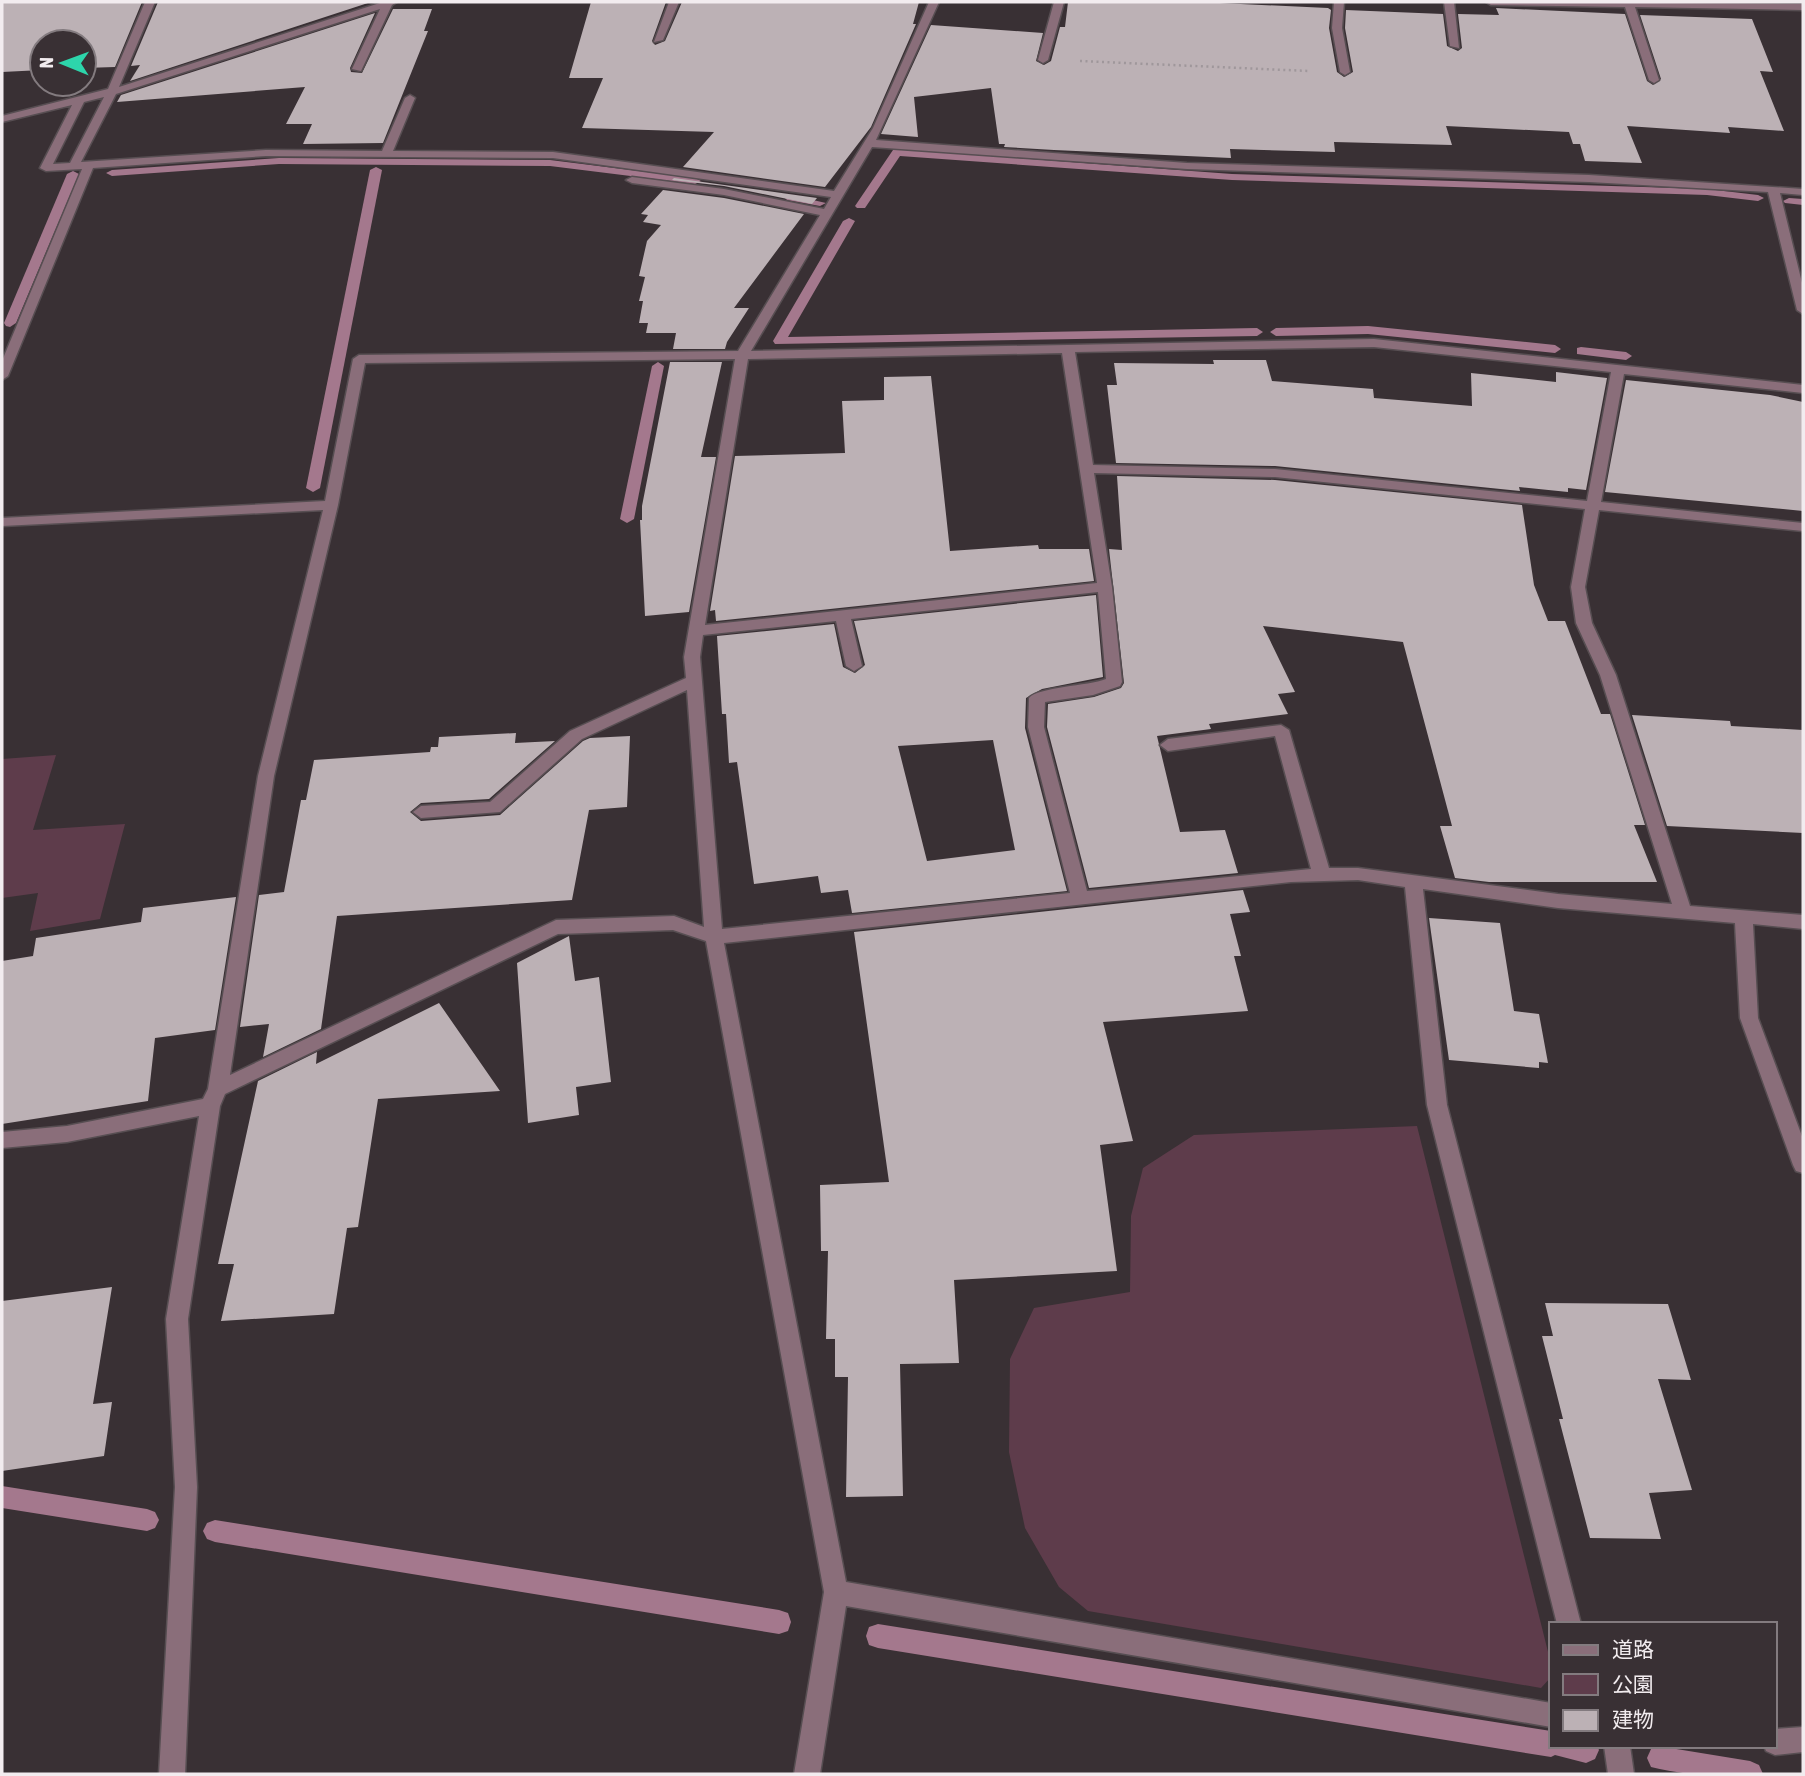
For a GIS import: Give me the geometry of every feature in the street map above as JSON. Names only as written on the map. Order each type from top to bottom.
[{"type":"street","points":[[74,166],[112,92],[150,2]]},
{"type":"street","points":[[658,40],[674,2]]},
{"type":"street","points":[[807,1774],[836,1592],[714,937],[692,657],[742,355],[878,128],[934,2]]},
{"type":"street","points":[[1043,60],[1059,2]]},
{"type":"street","points":[[1339,2],[1337,28],[1345,72]]},
{"type":"street","points":[[1449,2],[1455,46]]},
{"type":"street","points":[[1491,2],[1803,7]]},
{"type":"street","points":[[2,119],[112,92],[390,3]]},
{"type":"street","points":[[356,69],[390,3]]},
{"type":"street","points":[[1629,5],[1654,80]]},
{"type":"street","points":[[386,154],[410,98]]},
{"type":"street","points":[[80,100],[46,168],[266,153],[553,155],[837,195]]},
{"type":"street","points":[[868,143],[1231,168],[1409,172],[1803,192]]},
{"type":"street","points":[[2,376],[89,165]]},
{"type":"street","points":[[632,180],[724,192],[826,213]]},
{"type":"street","points":[[1773,189],[1803,310]]},
{"type":"street","points":[[172,1774],[186,1487],[177,1319],[267,776],[331,505],[359,359],[1374,343],[1803,388]]},
{"type":"street","points":[[1068,349],[1105,587],[1114,682],[1093,690],[1037,698],[1036,727],[1080,898]]},
{"type":"street","points":[[1618,369],[1578,587],[1584,623],[1608,675],[1683,912]]},
{"type":"street","points":[[1087,469],[1275,473],[1803,527]]},
{"type":"street","points":[[2,522],[331,505]]},
{"type":"street","points":[[696,631],[1105,587]]},
{"type":"street","points":[[842,615],[854,666]]},
{"type":"street","points":[[421,812],[494,808],[576,735],[694,680]]},
{"type":"street","points":[[1168,745],[1282,730],[1322,876]]},
{"type":"street","points":[[2,1140],[67,1134],[214,1098],[556,927],[674,923],[714,937],[1291,876],[1358,874],[1558,901],[1803,922]]},
{"type":"street","points":[[1413,882],[1437,1105],[1568,1622]]},
{"type":"street","points":[[1744,917],[1749,1018],[1803,1165]]},
{"type":"street","points":[[836,1592],[1549,1715]]},
{"type":"street","points":[[1777,1742],[1803,1740]]},
{"type":"street","points":[[1617,1748],[1621,1774]]},
{"type":"path","points":[[1043,60],[1345,72]]},
{"type":"green space","points":[[56,755],[33,830],[125,824],[100,919],[30,931],[38,893],[2,898],[2,759]]},
{"type":"green space","points":[[1417,1126],[1549,1656],[1549,1679],[1541,1688],[1088,1611],[1059,1587],[1025,1528],[1009,1452],[1010,1359],[1034,1308],[1130,1292],[1131,1216],[1143,1168],[1194,1135]]},
{"type":"building","points":[[2,2],[142,2],[115,67],[98,68],[98,28],[28,28],[28,71],[2,72]]},
{"type":"building","points":[[158,2],[371,2],[130,81],[140,65],[131,66]]},
{"type":"building","points":[[591,2],[666,2],[652,41],[655,45],[665,41],[682,2],[919,2],[913,24],[916,24],[871,127],[825,187],[683,167],[714,132],[582,128],[603,78],[569,78]]},
{"type":"building","points":[[1068,2],[1199,2],[1328,8],[1331,10],[1329,28],[1337,72],[1344,77],[1353,72],[1345,28],[1346,10],[1443,14],[1447,46],[1458,51],[1462,48],[1458,14],[1499,15],[1496,8],[1625,14],[1647,81],[1653,85],[1661,79],[1640,15],[1752,19],[1773,72],[1760,71],[1784,131],[1728,127],[1730,133],[1627,126],[1642,163],[1585,161],[1580,144],[1573,144],[1569,132],[1446,126],[1452,145],[1334,142],[1335,152],[1230,149],[1231,158],[1054,150],[1004,147],[1005,144],[999,144],[991,88],[914,97],[918,137],[881,134],[931,25],[1043,33],[1036,61],[1044,65],[1051,61],[1060,27],[1065,27]]},
{"type":"building","points":[[393,9],[432,9],[424,31],[428,31],[383,143],[303,144],[312,124],[286,124],[305,87],[117,102],[121,95],[375,13],[350,68],[351,72],[362,73]]},
{"type":"building","points":[[674,178],[817,198],[812,204],[724,186],[672,180]]},
{"type":"building","points":[[663,190],[724,198],[804,214],[734,308],[749,308],[725,349],[673,349],[676,333],[646,333],[648,323],[639,323],[643,301],[639,301],[645,277],[639,276],[647,241],[661,225],[643,222],[648,215],[641,214]]},
{"type":"building","points":[[1213,360],[1266,360],[1272,381],[1373,389],[1374,398],[1472,406],[1471,373],[1556,382],[1556,372],[1607,378],[1586,490],[1568,488],[1568,492],[1519,487],[1520,491],[1275,466],[1116,463],[1107,385],[1117,385],[1114,363],[1214,364]]},
{"type":"building","points":[[670,362],[722,362],[701,457],[716,457],[689,612],[645,616],[640,520]]},
{"type":"building","points":[[931,376],[950,551],[1038,545],[1039,549],[1089,549],[1094,581],[716,621],[715,610],[710,611],[735,456],[845,453],[842,401],[884,400],[884,377]]},
{"type":"building","points":[[1626,380],[1770,395],[1803,402],[1803,511],[1605,492]]},
{"type":"building","points":[[1117,476],[1275,480],[1522,505],[1534,585],[1548,621],[1565,621],[1601,714],[1610,714],[1645,825],[1634,825],[1657,882],[1489,882],[1455,878],[1440,826],[1452,826],[1403,642],[1263,626],[1295,692],[1278,694],[1288,714],[1209,724],[1211,729],[1157,736],[1180,832],[1225,830],[1238,873],[1089,888],[1047,727],[1048,704],[1094,697],[1121,688],[1124,683],[1109,549],[1122,550]]},
{"type":"building","points":[[1096,595],[1103,677],[1042,689],[1026,698],[1025,728],[1067,891],[852,913],[848,890],[821,893],[818,876],[754,884],[737,762],[729,763],[726,714],[722,714],[717,636],[834,624],[843,667],[855,673],[865,665],[854,621]],"holes":[[[993,740],[1015,850],[927,861],[898,746]]]},
{"type":"building","points":[[1632,715],[1730,721],[1731,726],[1803,730],[1803,833],[1667,826]]},
{"type":"building","points":[[516,733],[515,743],[555,741],[489,799],[421,803],[410,812],[421,821],[500,815],[583,741],[590,738],[630,736],[627,807],[589,810],[572,900],[337,916],[321,1029],[263,1057],[269,1024],[240,1027],[259,895],[284,892],[301,800],[306,800],[314,760],[430,752],[431,747],[438,747],[439,737]]},
{"type":"building","points":[[1243,890],[1250,912],[1230,914],[1241,956],[1234,956],[1248,1011],[1103,1022],[1133,1141],[1100,1145],[1117,1271],[954,1280],[959,1363],[900,1364],[903,1496],[846,1497],[848,1377],[835,1377],[835,1339],[826,1339],[828,1251],[821,1251],[820,1185],[889,1182],[854,932]]},
{"type":"building","points":[[236,897],[215,1030],[155,1038],[148,1101],[2,1124],[2,961],[33,956],[36,938],[141,922],[143,908]]},
{"type":"building","points":[[1429,918],[1500,923],[1514,1011],[1539,1014],[1548,1063],[1539,1062],[1539,1068],[1449,1060]]},
{"type":"building","points":[[569,936],[575,981],[599,977],[611,1082],[576,1087],[579,1115],[528,1123],[517,963]]},
{"type":"building","points":[[439,1003],[500,1091],[378,1099],[358,1227],[347,1228],[334,1314],[221,1321],[234,1264],[218,1264],[258,1081],[317,1052],[316,1064]]},
{"type":"building","points":[[112,1287],[93,1404],[112,1402],[104,1456],[2,1471],[2,1301]]},
{"type":"building","points":[[1545,1303],[1668,1304],[1691,1380],[1658,1379],[1692,1490],[1649,1493],[1661,1539],[1590,1538],[1559,1419],[1563,1419],[1542,1336],[1553,1336]]},
{"type":"waterway","points":[[861,206],[897,152],[1232,177],[1707,192],[1758,198]]},
{"type":"waterway","points":[[112,173],[279,161],[550,163],[695,181]]},
{"type":"waterway","points":[[313,488],[376,170]]},
{"type":"waterway","points":[[10,323],[73,174]]},
{"type":"waterway","points":[[791,198],[820,203]]},
{"type":"waterway","points":[[1789,201],[1803,202]]},
{"type":"waterway","points":[[849,221],[779,341],[1257,332]]},
{"type":"waterway","points":[[1276,332],[1368,330],[1555,349]]},
{"type":"waterway","points":[[1581,351],[1626,356]]},
{"type":"waterway","points":[[627,519],[658,366]]},
{"type":"waterway","points":[[2,1497],[147,1520]]},
{"type":"waterway","points":[[215,1531],[779,1622]]},
{"type":"waterway","points":[[878,1636],[1549,1744]]},
{"type":"waterway","points":[[1575,1748],[1586,1750]]},
{"type":"waterway","points":[[1660,1758],[1750,1774]]}]
